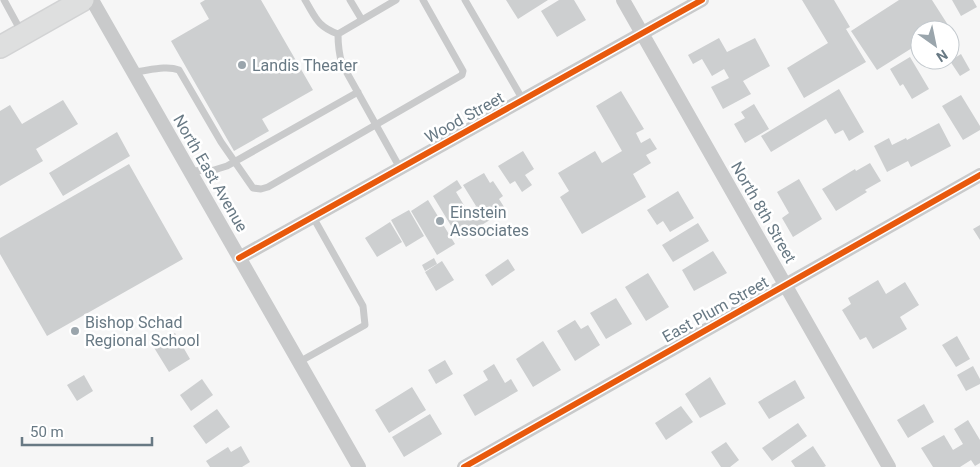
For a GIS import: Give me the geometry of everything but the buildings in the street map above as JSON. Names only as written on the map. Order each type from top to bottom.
[{"type":"main road","points":[[0,47],[83,0]]},
{"type":"street","name":"North East Avenue","points":[[92,0],[359,467]]},
{"type":"street","name":"North 8th Street","points":[[623,0],[889,467]]},
{"type":"street","name":"Wood Street","points":[[239,258],[702,0]]},
{"type":"street","name":"East Plum Street","points":[[464,467],[980,175]]},
{"type":"lane","points":[[4,0],[23,34]]},
{"type":"lane","points":[[305,0],[319,24],[327,30],[338,34]]},
{"type":"lane","points":[[350,0],[362,20]]},
{"type":"lane","points":[[338,34],[396,0]]},
{"type":"lane","points":[[133,72],[166,68],[179,70],[234,161],[253,188],[261,189],[462,75],[464,71],[423,0]]},
{"type":"lane","points":[[465,0],[523,100]]},
{"type":"lane","points":[[338,34],[338,53],[342,64],[400,168]]},
{"type":"lane","points":[[190,171],[220,169],[358,92]]},
{"type":"lane","points":[[299,362],[365,325],[363,306],[313,217]]},
{"type":"cycle path","points":[[239,258],[702,0]]},
{"type":"cycle path","points":[[464,467],[980,175]]},
{"type":"place","name":"Landis Theater","points":[[242,65]]},
{"type":"place","name":"Einstein Associates","points":[[440,221]]},
{"type":"place","name":"Bishop Schad Regional School","points":[[75,331]]}]
